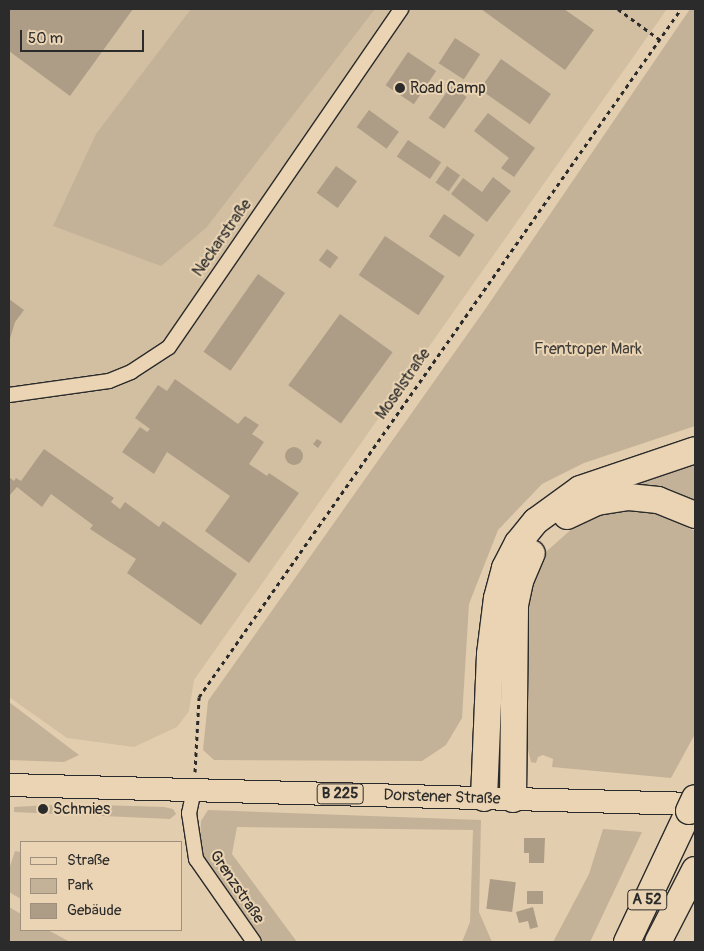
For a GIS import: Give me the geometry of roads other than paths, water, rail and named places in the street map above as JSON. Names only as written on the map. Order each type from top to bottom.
[{"type":"highway","points":[[484,798],[490,654],[497,598],[506,568],[518,543],[536,521],[580,489],[695,450]]},
{"type":"highway","points":[[513,799],[515,605],[520,581],[530,556],[551,528],[575,512],[597,502],[630,497],[651,498],[672,503],[695,516]]},
{"type":"highway","name":"A 52","points":[[627,942],[668,859],[695,798]]},
{"type":"highway","name":"A 52","points":[[658,942],[695,870]]},
{"type":"highway","points":[[677,904],[679,942]]},
{"type":"main road","name":"Dorstener Straße","points":[[9,785],[695,804]]},
{"type":"street","name":"Neckarstraße","points":[[9,395],[109,381],[130,372],[169,347],[401,9]]},
{"type":"street","name":"Grenzstraße","points":[[194,790],[189,813],[196,859],[254,942]]},
{"type":"place","name":"Road Camp","points":[[400,88]]},
{"type":"place","name":"Schmies","points":[[43,809]]},
{"type":"park label","name":"Frentroper Mark","points":[[588,349]]}]
